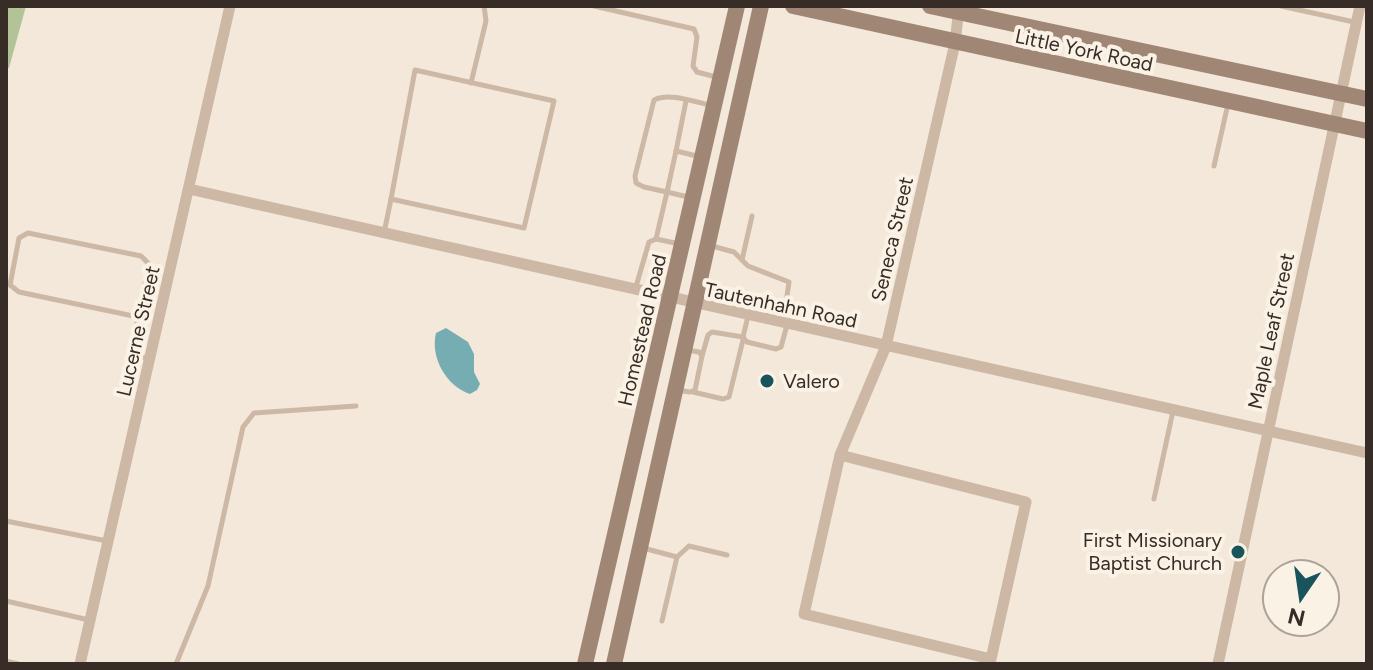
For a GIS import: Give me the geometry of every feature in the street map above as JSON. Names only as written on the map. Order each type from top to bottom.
[{"type":"main road","name":"Homestead Road","points":[[585,664],[737,6]]},
{"type":"main road","points":[[614,664],[684,391],[685,349],[761,6]]},
{"type":"main road","name":"Little York Road","points":[[793,6],[1367,131]]},
{"type":"main road","name":"Little York Road","points":[[930,6],[959,9],[1367,99]]},
{"type":"main road","points":[[615,541],[642,548]]},
{"type":"street","name":"Lucerne Street","points":[[80,664],[230,6]]},
{"type":"street","name":"Maple Leaf Street","points":[[1218,664],[1360,6]]},
{"type":"street","name":"Seneca Street","points":[[840,455],[1026,502],[991,659],[804,614],[840,455],[886,346],[955,43],[959,9]]},
{"type":"street","name":"Tautenhahn Road","points":[[189,189],[1367,453]]},
{"type":"lane","points":[[471,83],[486,21],[484,6]]},
{"type":"lane","points":[[594,6],[614,8],[694,29],[697,37],[693,66],[697,72],[720,78]]},
{"type":"lane","points":[[1281,6],[1356,23]]},
{"type":"lane","points":[[384,234],[415,70],[554,101],[524,228],[391,199]]},
{"type":"lane","points":[[693,198],[644,187],[636,183],[635,176],[654,100],[659,97],[714,106]]},
{"type":"lane","points":[[635,291],[647,247],[656,239],[686,100]]},
{"type":"lane","points":[[1214,166],[1229,102]]},
{"type":"lane","points":[[676,151],[702,157]]},
{"type":"lane","points":[[742,261],[752,216]]},
{"type":"lane","points":[[138,317],[19,292],[10,285],[19,238],[28,233],[141,256],[149,264],[132,351],[150,359]]},
{"type":"lane","points":[[656,239],[682,245]]},
{"type":"lane","points":[[708,245],[734,252],[742,261],[789,282],[782,344],[776,349],[743,339],[712,332],[684,391],[723,399],[729,397],[743,339],[748,316]]},
{"type":"lane","points":[[685,349],[699,352],[702,356]]},
{"type":"lane","points":[[176,664],[208,586],[243,427],[254,413],[356,406]]},
{"type":"lane","points":[[1154,499],[1173,410]]},
{"type":"lane","points":[[6,521],[108,541]]},
{"type":"lane","points":[[662,621],[677,557],[689,546],[727,555]]},
{"type":"lane","points":[[642,548],[677,557]]},
{"type":"lane","points":[[6,601],[90,620]]},
{"type":"lane","points":[[6,661],[18,664]]},
{"type":"green space","points":[[6,6],[26,6],[9,68],[6,68]]},
{"type":"water","points":[[446,328],[468,342],[474,354],[474,372],[480,384],[470,394],[447,378],[438,361],[436,333]]},
{"type":"place","name":"Valero","points":[[767,381]]},
{"type":"place","name":"First Missionary Baptist Church","points":[[1238,552]]}]
